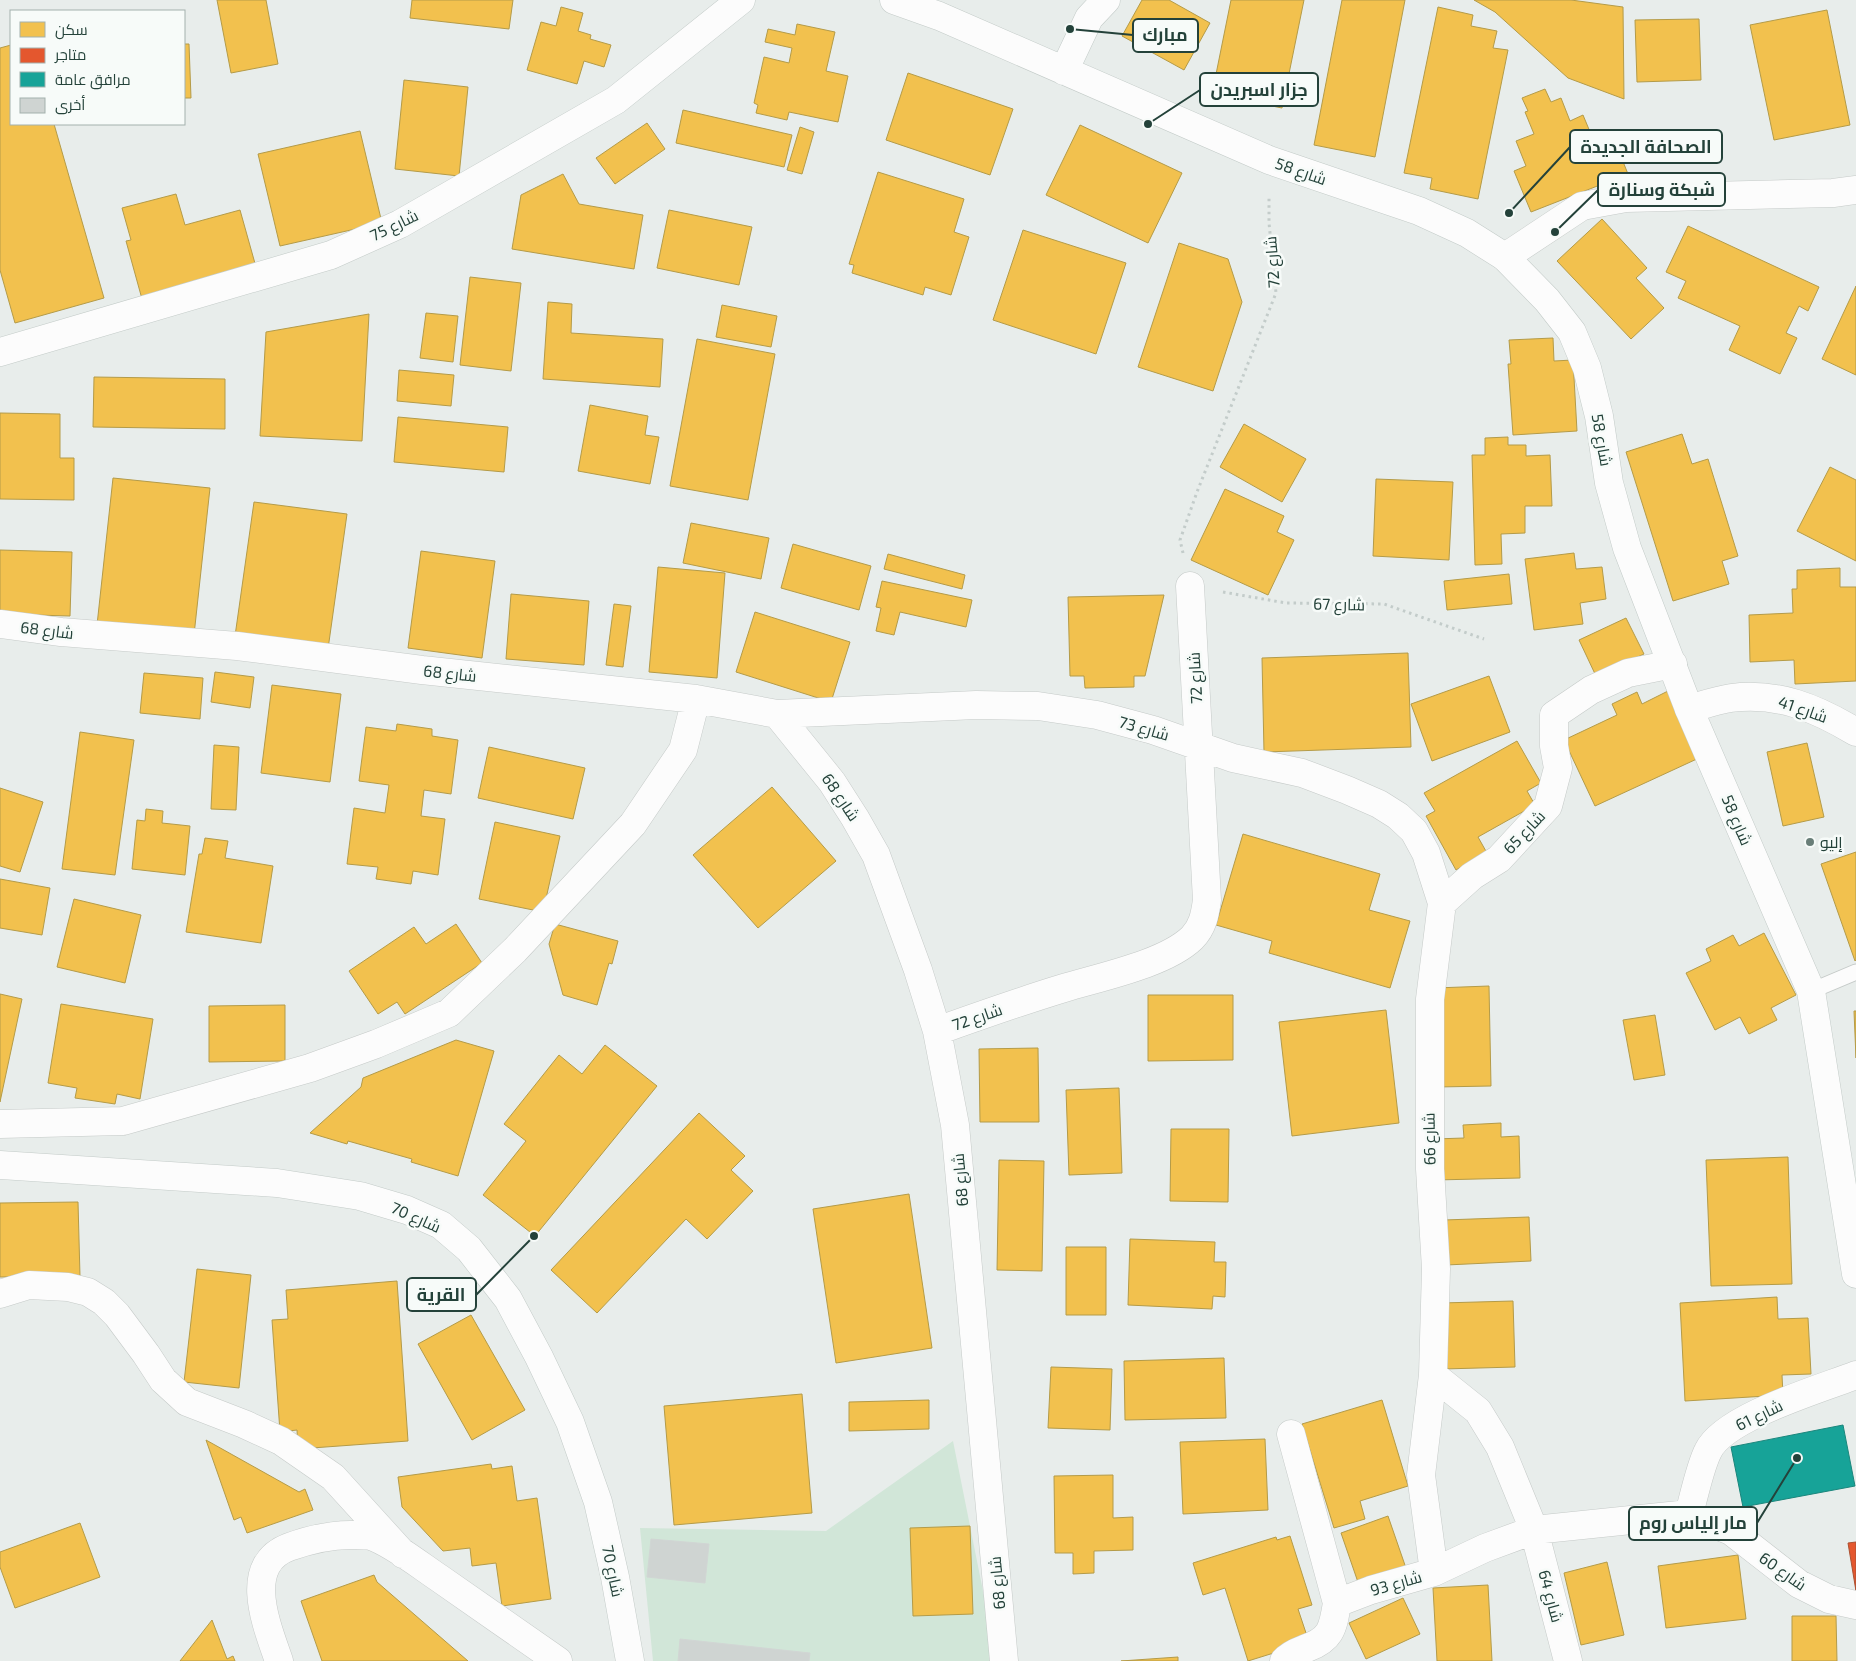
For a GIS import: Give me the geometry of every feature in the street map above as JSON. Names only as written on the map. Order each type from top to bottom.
[{"type":"street","name":"شارع 75","points":[[0,352],[330,255],[400,224],[616,100],[741,0]]},
{"type":"street","name":"شارع 58","points":[[894,0],[940,16],[1269,160],[1420,212],[1467,233],[1505,257],[1546,300],[1572,332],[1587,368],[1599,416],[1609,483],[1626,548],[1689,709],[1811,991],[1856,1274]]},
{"type":"street","points":[[1064,71],[1089,18],[1106,0]]},
{"type":"street","points":[[1505,257],[1582,206],[1626,198],[1824,193],[1856,190]]},
{"type":"street","name":"شارع 72","points":[[937,1031],[1019,1002],[1151,961],[1175,950],[1192,937],[1204,919],[1208,900],[1190,586]]},
{"type":"street","name":"شارع 68","points":[[0,624],[61,632],[237,646],[431,671],[696,699],[777,714],[832,782],[876,855],[918,970],[937,1031],[956,1125],[1004,1661]]},
{"type":"street","name":"شارع 65","points":[[1442,903],[1472,876],[1499,859],[1548,806],[1558,768],[1554,746],[1554,715],[1591,690],[1628,673],[1673,664]]},
{"type":"street","name":"شارع 41","points":[[1689,709],[1730,698],[1766,696],[1797,703],[1834,719],[1856,732]]},
{"type":"street","points":[[0,1124],[123,1121],[310,1068],[376,1044],[450,1013],[516,950],[633,824],[683,750],[696,699]]},
{"type":"street","name":"شارع 73","points":[[777,714],[976,705],[1038,706],[1097,715],[1153,730],[1234,758],[1302,773],[1347,790],[1386,808],[1414,831],[1426,853],[1442,903]]},
{"type":"street","name":"شارع 66","points":[[1434,1572],[1421,1475],[1433,1375],[1436,1269],[1430,1169],[1430,999],[1442,903]]},
{"type":"street","name":"شارع 70","points":[[0,1165],[277,1183],[360,1196],[407,1210],[441,1226],[469,1249],[508,1299],[540,1357],[570,1422],[598,1502],[615,1576],[630,1661]]},
{"type":"street","points":[[0,1294],[29,1285],[68,1287],[88,1292],[104,1302],[117,1315],[163,1380],[187,1402],[244,1424],[280,1441],[334,1477],[403,1554]]},
{"type":"street","points":[[1433,1375],[1478,1412],[1500,1447],[1534,1530],[1689,1514]]},
{"type":"street","name":"شارع 61","points":[[1689,1514],[1708,1450],[1726,1432],[1751,1415],[1856,1375]]},
{"type":"street","points":[[1284,1661],[1296,1652],[1322,1642],[1329,1635],[1333,1626],[1337,1603],[1291,1434]]},
{"type":"street","name":"شارع 60","points":[[1689,1514],[1730,1531],[1798,1584],[1828,1599],[1856,1605]]},
{"type":"street","name":"شارع 93","points":[[1337,1603],[1370,1590],[1434,1572],[1485,1548],[1534,1530]]},
{"type":"street","name":"شارع 64","points":[[1534,1530],[1568,1661]]},
{"type":"street","points":[[279,1661],[264,1619],[261,1596],[262,1576],[270,1559],[286,1548],[310,1540],[340,1534],[371,1536],[403,1554],[558,1661]]},
{"type":"lane","points":[[1811,991],[1856,972]]},
{"type":"path","name":"شارع 72","points":[[1190,586],[1180,540],[1200,483],[1276,293],[1269,223],[1269,160]]},
{"type":"path","name":"شارع 67","points":[[1190,586],[1286,603],[1384,604],[1484,639]]},
{"type":"green space","points":[[953,1441],[997,1661],[653,1661],[640,1528],[826,1531]]},
{"type":"building: سكن","points":[[217,0],[266,0],[278,64],[231,73]]},
{"type":"building: سكن","points":[[412,0],[513,0],[509,29],[410,18]]},
{"type":"building: سكن","points":[[1142,0],[1169,0],[1210,23],[1184,70],[1122,36]]},
{"type":"building: سكن","points":[[1231,0],[1304,0],[1282,108],[1212,94]]},
{"type":"building: سكن","points":[[1342,0],[1405,0],[1375,157],[1314,145]]},
{"type":"building: سكن","points":[[1474,0],[1571,0],[1623,7],[1624,99],[1568,78],[1495,12]]},
{"type":"building: سكن","points":[[561,7],[583,13],[578,31],[591,35],[590,39],[611,45],[604,67],[584,61],[577,84],[527,70],[541,22],[556,26]]},
{"type":"building: سكن","points":[[1438,7],[1473,15],[1471,26],[1497,31],[1493,48],[1508,50],[1478,199],[1430,189],[1432,178],[1404,173]]},
{"type":"building: سكن","points":[[1827,10],[1850,125],[1774,140],[1750,25]]},
{"type":"building: سكن","points":[[1699,19],[1701,80],[1637,82],[1635,20]]},
{"type":"building: سكن","points":[[797,24],[835,32],[826,71],[848,76],[838,122],[789,112],[787,120],[756,113],[758,105],[754,103],[764,57],[789,63],[792,48],[765,42],[768,29],[795,35]]},
{"type":"building: سكن","points":[[185,44],[189,44],[191,98],[185,98]]},
{"type":"building: سكن","points":[[10,45],[10,125],[54,125],[104,298],[15,323],[0,270],[0,48]]},
{"type":"building: سكن","points":[[908,73],[1013,109],[990,175],[886,140]]},
{"type":"building: سكن","points":[[404,80],[468,87],[459,176],[395,169]]},
{"type":"building: سكن","points":[[1545,89],[1551,102],[1561,98],[1570,121],[1583,115],[1593,139],[1611,132],[1628,174],[1531,212],[1514,171],[1526,166],[1516,141],[1534,134],[1525,112],[1528,111],[1522,98]]},
{"type":"building: سكن","points":[[683,110],[792,135],[784,167],[676,143]]},
{"type":"building: سكن","points":[[647,123],[665,149],[615,184],[596,158]]},
{"type":"building: سكن","points":[[1080,125],[1182,173],[1148,243],[1046,195]]},
{"type":"building: سكن","points":[[800,127],[814,132],[802,174],[787,170]]},
{"type":"building: سكن","points":[[360,131],[382,223],[280,246],[258,154]]},
{"type":"building: سكن","points":[[878,172],[964,199],[954,232],[969,237],[951,295],[925,287],[923,295],[852,273],[854,265],[849,264]]},
{"type":"building: سكن","points":[[563,174],[579,204],[643,215],[634,269],[512,249],[521,195]]},
{"type":"building: سكن","points":[[176,194],[185,225],[240,210],[256,267],[142,299],[126,241],[131,240],[122,208]]},
{"type":"building: سكن","points":[[669,210],[752,227],[739,285],[657,268]]},
{"type":"building: سكن","points":[[1602,219],[1647,268],[1636,278],[1664,308],[1631,339],[1557,261]]},
{"type":"building: سكن","points":[[1688,226],[1819,287],[1808,311],[1799,306],[1786,333],[1797,338],[1780,374],[1729,350],[1740,326],[1678,298],[1686,281],[1666,272]]},
{"type":"building: سكن","points":[[1023,230],[1126,263],[1096,354],[993,320]]},
{"type":"building: سكن","points":[[1179,243],[1228,259],[1242,302],[1213,391],[1138,367]]},
{"type":"building: سكن","points":[[470,277],[521,283],[511,371],[460,365]]},
{"type":"building: سكن","points":[[1856,286],[1856,375],[1822,359]]},
{"type":"building: سكن","points":[[548,302],[572,304],[571,333],[663,339],[660,387],[543,379]]},
{"type":"building: سكن","points":[[722,305],[777,316],[771,347],[716,337]]},
{"type":"building: سكن","points":[[426,313],[458,316],[453,362],[420,358]]},
{"type":"building: سكن","points":[[369,314],[362,441],[260,436],[266,332]]},
{"type":"building: سكن","points":[[1553,338],[1554,361],[1573,360],[1577,431],[1513,435],[1508,364],[1511,364],[1509,340]]},
{"type":"building: سكن","points":[[697,339],[775,354],[748,500],[670,486]]},
{"type":"building: سكن","points":[[399,370],[454,375],[451,406],[397,401]]},
{"type":"building: سكن","points":[[94,377],[225,379],[225,429],[93,427]]},
{"type":"building: سكن","points":[[590,405],[648,416],[645,435],[659,437],[650,484],[578,471]]},
{"type":"building: سكن","points":[[0,413],[60,414],[60,458],[74,458],[74,500],[0,499]]},
{"type":"building: سكن","points":[[398,417],[508,427],[504,472],[394,462]]},
{"type":"building: سكن","points":[[1244,424],[1306,459],[1282,502],[1220,467]]},
{"type":"building: سكن","points":[[1682,434],[1692,464],[1708,459],[1738,556],[1722,561],[1729,584],[1673,601],[1626,452]]},
{"type":"building: سكن","points":[[1508,437],[1508,445],[1526,445],[1526,456],[1550,455],[1552,506],[1525,506],[1525,533],[1501,534],[1502,564],[1475,565],[1472,455],[1485,455],[1485,438]]},
{"type":"building: سكن","points":[[1830,467],[1856,480],[1856,561],[1797,531]]},
{"type":"building: سكن","points":[[113,478],[210,488],[194,635],[97,625]]},
{"type":"building: سكن","points":[[1376,479],[1453,482],[1449,560],[1373,556]]},
{"type":"building: سكن","points":[[1225,489],[1284,516],[1277,532],[1294,540],[1268,595],[1191,560]]},
{"type":"building: سكن","points":[[254,502],[347,514],[328,649],[235,636]]},
{"type":"building: سكن","points":[[691,523],[769,538],[761,579],[683,563]]},
{"type":"building: سكن","points":[[793,544],[871,566],[859,610],[781,588]]},
{"type":"building: سكن","points":[[0,550],[72,552],[70,616],[0,614]]},
{"type":"building: سكن","points":[[421,551],[495,561],[482,658],[408,648]]},
{"type":"building: سكن","points":[[1574,553],[1576,569],[1602,567],[1606,599],[1580,603],[1583,624],[1534,630],[1525,559]]},
{"type":"building: سكن","points":[[888,554],[965,575],[962,589],[884,569]]},
{"type":"building: سكن","points":[[658,567],[725,573],[717,678],[649,672]]},
{"type":"building: سكن","points":[[1840,568],[1840,587],[1856,587],[1856,681],[1795,684],[1794,660],[1750,662],[1749,615],[1793,613],[1792,589],[1797,589],[1797,570]]},
{"type":"building: سكن","points":[[1509,574],[1512,604],[1447,610],[1444,581]]},
{"type":"building: سكن","points":[[882,581],[972,600],[966,627],[900,612],[894,635],[876,631],[881,608],[876,607]]},
{"type":"building: سكن","points":[[511,594],[589,601],[584,665],[506,659]]},
{"type":"building: سكن","points":[[1164,595],[1145,676],[1134,676],[1134,687],[1085,688],[1084,676],[1070,676],[1068,597]]},
{"type":"building: سكن","points":[[614,604],[631,606],[623,667],[606,665]]},
{"type":"building: سكن","points":[[755,612],[850,642],[831,702],[736,672]]},
{"type":"building: سكن","points":[[1626,618],[1644,654],[1596,676],[1579,640]]},
{"type":"building: سكن","points":[[1408,653],[1411,747],[1264,752],[1262,658]]},
{"type":"building: سكن","points":[[215,672],[254,677],[250,708],[211,702]]},
{"type":"building: سكن","points":[[144,673],[203,678],[200,719],[140,713]]},
{"type":"building: سكن","points":[[1489,676],[1510,732],[1432,761],[1411,704]]},
{"type":"building: سكن","points":[[272,685],[341,694],[330,782],[261,773]]},
{"type":"building: سكن","points":[[1668,691],[1699,758],[1595,806],[1564,740],[1617,715],[1612,704],[1637,692],[1642,704]]},
{"type":"building: سكن","points":[[397,724],[432,729],[432,736],[458,740],[451,794],[424,790],[421,816],[445,819],[438,875],[413,871],[411,884],[376,879],[378,867],[347,864],[354,808],[385,813],[389,785],[359,781],[366,727],[396,731]]},
{"type":"building: سكن","points":[[80,732],[134,740],[115,875],[62,869]]},
{"type":"building: سكن","points":[[1517,741],[1541,783],[1527,791],[1535,805],[1478,837],[1487,853],[1456,870],[1426,816],[1435,811],[1424,793]]},
{"type":"building: سكن","points":[[1807,743],[1824,817],[1783,826],[1767,752]]},
{"type":"building: سكن","points":[[214,745],[239,747],[236,810],[211,809]]},
{"type":"building: سكن","points":[[489,747],[585,768],[573,819],[478,798]]},
{"type":"building: سكن","points":[[772,787],[836,861],[758,928],[693,855]]},
{"type":"building: سكن","points":[[0,788],[43,802],[20,872],[0,866]]},
{"type":"building: سكن","points":[[146,809],[163,811],[162,823],[190,826],[185,875],[132,869],[137,820],[145,821]]},
{"type":"building: سكن","points":[[495,822],[560,836],[543,912],[479,899]]},
{"type":"building: سكن","points":[[1243,834],[1380,874],[1369,910],[1410,921],[1390,988],[1269,953],[1272,941],[1216,925]]},
{"type":"building: سكن","points":[[205,838],[228,841],[225,858],[273,866],[261,943],[186,932],[199,854],[202,854]]},
{"type":"building: سكن","points":[[1856,852],[1856,960],[1855,961],[1821,864]]},
{"type":"building: سكن","points":[[0,879],[50,888],[42,935],[0,928]]},
{"type":"building: سكن","points":[[74,899],[141,915],[125,983],[57,967]]},
{"type":"building: سكن","points":[[456,924],[482,963],[405,1014],[397,1002],[378,1014],[349,971],[414,927],[426,944]]},
{"type":"building: سكن","points":[[555,924],[618,941],[612,964],[609,963],[597,1005],[563,995],[549,944]]},
{"type":"building: سكن","points":[[1764,933],[1796,995],[1771,1008],[1777,1020],[1749,1034],[1740,1017],[1715,1030],[1686,973],[1711,961],[1706,949],[1733,935],[1739,946]]},
{"type":"building: سكن","points":[[1489,986],[1491,1086],[1437,1087],[1435,988]]},
{"type":"building: سكن","points":[[0,994],[22,999],[0,1102]]},
{"type":"building: سكن","points":[[1148,995],[1233,995],[1233,1060],[1148,1061]]},
{"type":"building: سكن","points":[[61,1004],[153,1019],[140,1099],[117,1094],[115,1104],[75,1098],[77,1088],[48,1083]]},
{"type":"building: سكن","points":[[285,1005],[285,1061],[209,1062],[209,1006]]},
{"type":"building: سكن","points":[[1386,1010],[1399,1123],[1292,1136],[1279,1022]]},
{"type":"building: سكن","points":[[1854,1011],[1856,1011],[1856,1058]]},
{"type":"building: سكن","points":[[1655,1015],[1665,1075],[1634,1080],[1623,1020]]},
{"type":"building: سكن","points":[[456,1040],[494,1051],[458,1176],[411,1162],[412,1159],[348,1141],[347,1144],[310,1133],[361,1087],[363,1078]]},
{"type":"building: سكن","points":[[605,1045],[657,1086],[535,1236],[483,1195],[526,1141],[504,1124],[559,1055],[582,1074]]},
{"type":"building: سكن","points":[[1038,1048],[1039,1122],[980,1122],[979,1049]]},
{"type":"building: سكن","points":[[1119,1088],[1122,1173],[1069,1175],[1066,1090]]},
{"type":"building: سكن","points":[[699,1113],[745,1156],[731,1170],[753,1191],[707,1239],[686,1219],[597,1313],[551,1270]]},
{"type":"building: سكن","points":[[1501,1123],[1501,1137],[1519,1136],[1520,1178],[1435,1180],[1434,1139],[1464,1138],[1463,1125]]},
{"type":"building: سكن","points":[[1171,1129],[1229,1129],[1228,1202],[1170,1201]]},
{"type":"building: سكن","points":[[1788,1157],[1792,1284],[1711,1286],[1706,1160]]},
{"type":"building: سكن","points":[[999,1160],[1044,1161],[1042,1271],[997,1270]]},
{"type":"building: سكن","points":[[909,1194],[932,1348],[836,1363],[813,1209]]},
{"type":"building: سكن","points":[[78,1202],[80,1276],[0,1277],[0,1203]]},
{"type":"building: سكن","points":[[1529,1217],[1531,1261],[1446,1265],[1444,1220]]},
{"type":"building: سكن","points":[[1130,1239],[1215,1242],[1214,1262],[1226,1262],[1225,1297],[1213,1296],[1212,1309],[1128,1305]]},
{"type":"building: سكن","points":[[1066,1247],[1106,1247],[1106,1315],[1066,1315]]},
{"type":"building: سكن","points":[[197,1269],[251,1275],[239,1388],[184,1382]]},
{"type":"building: سكن","points":[[397,1281],[408,1441],[298,1449],[297,1430],[280,1432],[272,1320],[288,1319],[286,1290]]},
{"type":"building: سكن","points":[[1777,1297],[1778,1319],[1808,1318],[1811,1374],[1782,1375],[1783,1395],[1685,1401],[1680,1303]]},
{"type":"building: سكن","points":[[1513,1301],[1515,1367],[1443,1369],[1441,1303]]},
{"type":"building: سكن","points":[[471,1315],[525,1410],[472,1440],[418,1344]]},
{"type":"building: سكن","points":[[1224,1358],[1226,1418],[1125,1420],[1124,1361]]},
{"type":"building: سكن","points":[[1051,1367],[1112,1369],[1110,1430],[1048,1428]]},
{"type":"building: سكن","points":[[802,1394],[812,1513],[674,1525],[664,1406]]},
{"type":"building: سكن","points":[[929,1400],[929,1429],[849,1431],[849,1402]]},
{"type":"building: سكن","points":[[1382,1400],[1408,1486],[1360,1501],[1365,1519],[1334,1528],[1302,1424]]},
{"type":"building: سكن","points":[[1265,1439],[1268,1510],[1183,1514],[1180,1442]]},
{"type":"building: سكن","points":[[206,1440],[299,1492],[305,1489],[313,1510],[247,1533],[241,1517],[234,1520]]},
{"type":"building: سكن","points":[[491,1464],[492,1469],[512,1466],[517,1501],[537,1498],[551,1599],[502,1606],[496,1563],[472,1566],[470,1548],[443,1551],[402,1507],[398,1477]]},
{"type":"building: سكن","points":[[1113,1475],[1113,1518],[1133,1517],[1133,1550],[1094,1551],[1094,1573],[1073,1574],[1073,1553],[1055,1553],[1054,1476]]},
{"type":"building: سكن","points":[[1388,1516],[1407,1571],[1360,1588],[1341,1533]]},
{"type":"building: سكن","points":[[80,1523],[100,1577],[15,1608],[0,1567],[0,1552]]},
{"type":"building: سكن","points":[[970,1526],[973,1614],[913,1616],[910,1528]]},
{"type":"building: سكن","points":[[1290,1536],[1312,1605],[1298,1609],[1309,1642],[1248,1661],[1225,1588],[1203,1595],[1193,1563],[1276,1537],[1277,1540]]},
{"type":"building: سكن","points":[[1738,1555],[1746,1619],[1666,1628],[1658,1566]]},
{"type":"building: سكن","points":[[1607,1562],[1624,1635],[1581,1645],[1564,1573]]},
{"type":"building: سكن","points":[[374,1575],[377,1582],[468,1661],[322,1661],[301,1601]]},
{"type":"building: سكن","points":[[1488,1585],[1492,1661],[1437,1661],[1433,1588]]},
{"type":"building: سكن","points":[[1403,1598],[1420,1634],[1366,1659],[1349,1623]]},
{"type":"building: سكن","points":[[1792,1616],[1836,1616],[1837,1661],[1792,1661]]},
{"type":"building: سكن","points":[[212,1620],[227,1659],[233,1656],[235,1661],[180,1661]]},
{"type":"building: سكن","points":[[1178,1657],[1178,1661],[1121,1661]]},
{"type":"building: متاجر","points":[[1856,1542],[1856,1591],[1848,1543]]},
{"type":"building: مرافق عامة","points":[[1843,1425],[1855,1486],[1743,1507],[1731,1447]]},
{"type":"building: أخرى","points":[[651,1539],[709,1544],[705,1583],[647,1577]]},
{"type":"building: أخرى","points":[[680,1639],[810,1653],[809,1661],[678,1661]]},
{"type":"place","name":"مبارك","points":[[1070,29]]},
{"type":"place","name":"جزار اسبريدن","points":[[1148,124]]},
{"type":"place","name":"الصحافة الجديدة","points":[[1509,213]]},
{"type":"place","name":"شبكة وسنارة","points":[[1555,232]]},
{"type":"place","name":"إليو","points":[[1810,842]]},
{"type":"place","name":"القرية","points":[[534,1236]]},
{"type":"place","name":"مار إلياس روم","points":[[1797,1458]]}]
